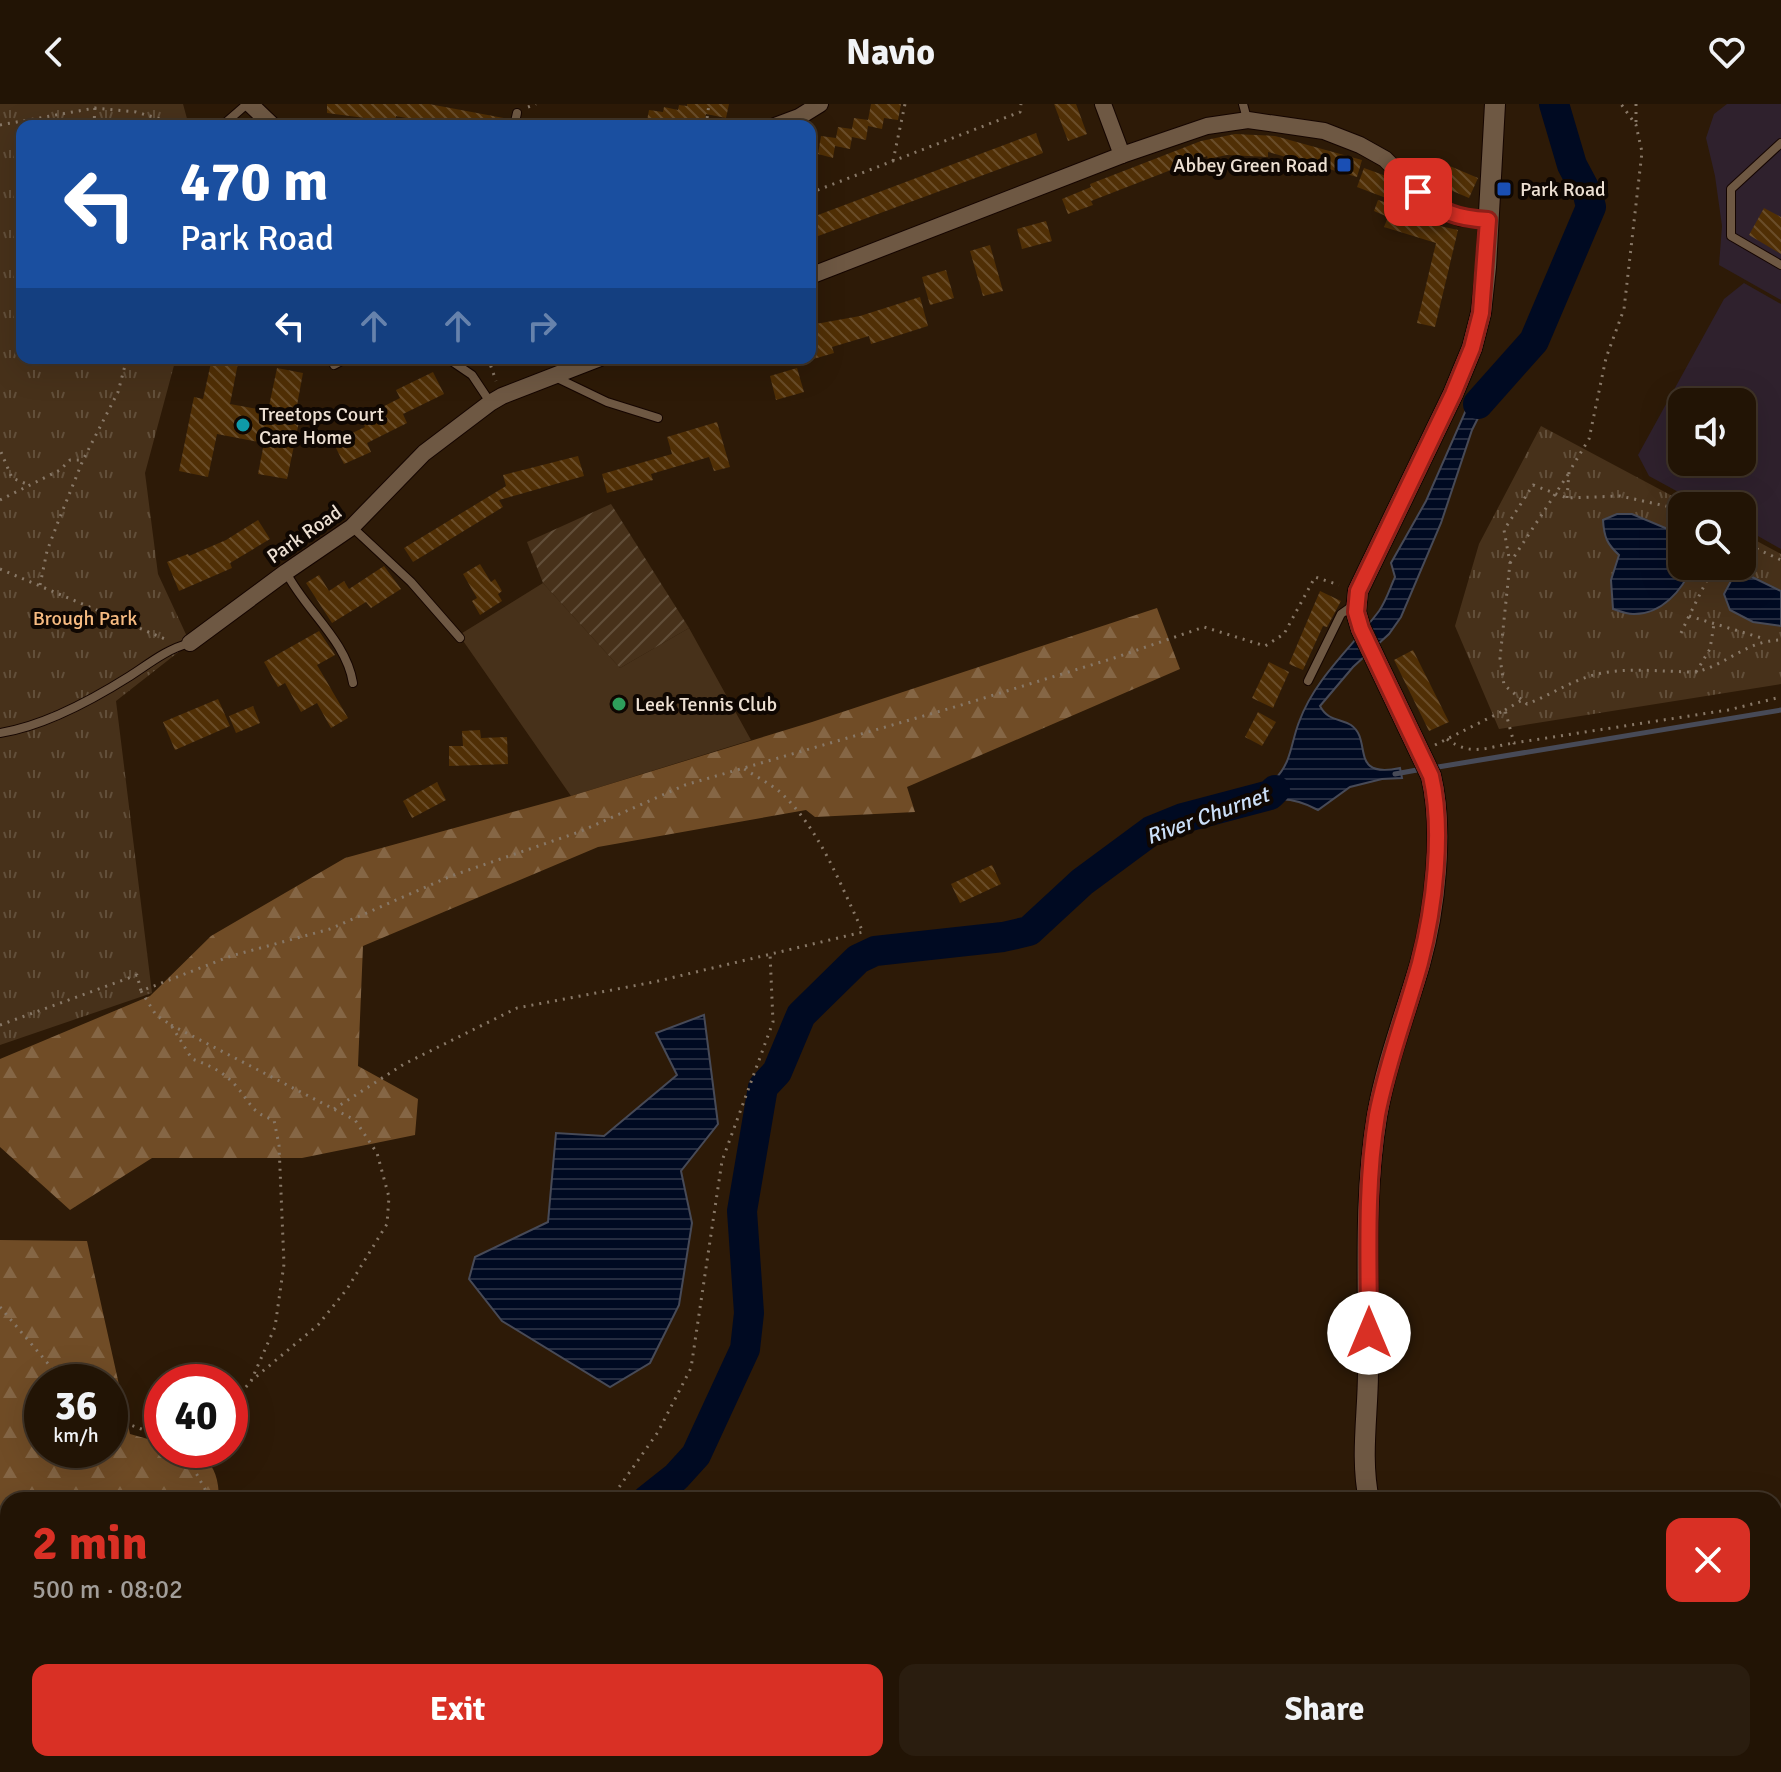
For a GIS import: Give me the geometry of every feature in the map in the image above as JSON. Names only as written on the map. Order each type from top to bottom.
[{"type":"street","points":[[248,104],[266,120]]},
{"type":"street","points":[[791,120],[820,104]]},
{"type":"street","points":[[1103,104],[1122,155]]},
{"type":"street","points":[[1369,1492],[1365,1435],[1372,1161],[1377,1115],[1393,1050],[1421,961],[1436,845],[1436,795],[1431,776],[1361,629],[1357,598],[1472,348],[1481,313],[1495,104]]},
{"type":"street","points":[[816,274],[1122,155],[1246,112],[1324,131],[1360,145],[1385,159],[1442,211],[1461,218],[1488,220]]},
{"type":"street","name":"Park Road","points":[[182,645],[352,527],[424,453],[496,399],[584,364]]},
{"type":"lane","points":[[229,120],[248,104]]},
{"type":"lane","points":[[515,120],[517,113]]},
{"type":"lane","points":[[1781,143],[1731,189],[1731,236],[1781,265]]},
{"type":"lane","points":[[456,364],[496,399]]},
{"type":"lane","points":[[553,376],[607,402],[658,418]]},
{"type":"lane","points":[[352,527],[411,582],[460,638]]},
{"type":"lane","points":[[286,572],[347,660],[353,683]]},
{"type":"lane","points":[[1308,681],[1341,614],[1357,598]]},
{"type":"lane","points":[[0,733],[34,724],[90,699],[182,645]]},
{"type":"path","points":[[893,161],[905,104]]},
{"type":"path","points":[[816,191],[1020,112],[1021,104]]},
{"type":"path","points":[[1621,104],[1636,125]]},
{"type":"path","points":[[1510,563],[1557,494],[1589,439],[1606,358],[1624,309],[1642,152],[1636,125],[1636,104]]},
{"type":"path","points":[[25,120],[95,106],[163,120]]},
{"type":"path","points":[[40,585],[47,551],[83,460],[118,392],[125,364]]},
{"type":"path","points":[[489,364],[496,399]]},
{"type":"path","points":[[0,452],[12,478],[29,485]]},
{"type":"path","points":[[0,500],[60,470],[70,460],[83,460]]},
{"type":"path","points":[[1567,498],[1569,472]]},
{"type":"path","points":[[1668,507],[1620,496],[1567,498],[1533,485],[1504,530],[1510,563],[1500,658],[1504,685],[1527,704],[1586,677],[1605,672],[1706,670],[1743,649],[1767,640]]},
{"type":"path","points":[[1756,548],[1781,560]]},
{"type":"path","points":[[0,569],[182,645]]},
{"type":"path","points":[[141,991],[231,956],[330,929],[451,876],[579,832],[685,785],[958,706],[1204,627],[1265,646],[1284,634],[1315,577],[1357,598]]},
{"type":"path","points":[[1681,633],[1707,580]]},
{"type":"path","points":[[1689,616],[1767,640],[1781,640]]},
{"type":"path","points":[[1696,672],[1710,649],[1714,624]]},
{"type":"path","points":[[1447,739],[1472,751],[1728,710],[1781,697]]},
{"type":"path","points":[[1420,752],[1522,700]]},
{"type":"path","points":[[1505,710],[1514,743]]},
{"type":"path","points":[[334,1109],[404,1064],[517,1008],[654,982],[863,932],[828,859],[802,817],[778,791],[743,768]]},
{"type":"path","points":[[616,1492],[658,1432],[691,1368],[722,1161],[773,1022],[770,953]]},
{"type":"path","points":[[0,1025],[137,975],[141,991],[156,1015],[171,1025],[355,1120],[377,1153],[389,1197],[387,1224],[347,1289],[318,1325],[248,1385]]},
{"type":"path","points":[[171,1025],[192,1059],[211,1065],[234,1083],[257,1115],[274,1120],[279,1145],[284,1264],[275,1327],[251,1381]]},
{"type":"path","points":[[0,1307],[48,1364]]},
{"type":"path","points":[[194,1468],[207,1492]]},
{"type":"shaded area","points":[[1727,104],[1781,104],[1781,300],[1719,265],[1722,226],[1706,138],[1714,114]]},
{"type":"shaded area","points":[[1744,283],[1781,304],[1781,549],[1756,535],[1756,492],[1678,492],[1649,476],[1638,455],[1668,401],[1668,476],[1756,476],[1756,388],[1675,388],[1724,299]]},
{"type":"green space","name":"Brough Park","points":[[0,104],[183,104],[187,120],[16,120],[16,364],[174,364],[145,473],[158,574],[190,643],[116,701],[152,993],[0,1045]]},
{"type":"green space","points":[[1541,426],[1668,494],[1668,580],[1756,580],[1756,541],[1781,554],[1781,684],[1499,729],[1455,626],[1479,544]]},
{"type":"green space","points":[[611,504],[689,628],[620,668],[543,583],[527,542]]},
{"type":"green space","name":"Leek Tennis Club","points":[[543,583],[620,668],[689,628],[751,740],[571,796],[459,635]]},
{"type":"green space","points":[[1157,608],[1180,669],[907,787],[915,812],[815,817],[806,810],[598,847],[363,946],[358,1066],[418,1099],[415,1135],[302,1158],[152,1158],[70,1210],[0,1147],[0,1059],[150,996],[211,936],[345,858],[571,796],[812,722]]},
{"type":"green space","points":[[0,1240],[87,1241],[114,1364],[24,1364],[24,1468],[128,1468],[128,1425],[130,1434],[144,1438],[144,1468],[212,1468],[218,1492],[0,1492]]},
{"type":"water","points":[[1500,369],[1509,375],[1484,406],[1472,430],[1441,523],[1401,617],[1389,634],[1353,667],[1320,706],[1327,714],[1351,725],[1357,732],[1367,763],[1384,770],[1400,768],[1402,778],[1382,779],[1350,787],[1318,810],[1296,801],[1278,800],[1237,811],[1236,796],[1262,788],[1281,772],[1314,691],[1381,607],[1395,577],[1391,563],[1426,501],[1473,394]]},
{"type":"water","points":[[1617,514],[1632,514],[1668,529],[1668,580],[1685,580],[1662,606],[1633,614],[1613,609],[1611,580],[1619,555],[1607,540],[1603,520]]},
{"type":"water","points":[[1756,579],[1781,591],[1781,626],[1753,622],[1730,610],[1724,594],[1731,580]]},
{"type":"water","points":[[704,1015],[718,1124],[681,1171],[692,1223],[679,1305],[650,1363],[610,1387],[502,1321],[469,1279],[475,1257],[548,1222],[556,1133],[604,1136],[677,1075],[656,1033]]},
{"type":"building","points":[[327,104],[429,104],[509,119],[416,120],[396,116],[395,120],[380,120],[327,113]]},
{"type":"building","points":[[729,104],[726,118],[706,114],[705,120],[647,120],[649,110],[663,112],[664,107],[678,110],[679,105]]},
{"type":"building","points":[[871,104],[901,104],[898,120],[884,118],[882,129],[868,126],[866,140],[852,137],[850,149],[835,146],[833,158],[818,154],[821,136],[836,138],[838,127],[852,129],[854,118],[868,120]]},
{"type":"building","points":[[1054,104],[1076,104],[1087,134],[1068,141]]},
{"type":"building","points":[[1036,133],[1043,153],[816,237],[816,216]]},
{"type":"building","points":[[1235,134],[1275,136],[1362,160],[1357,177],[1268,152],[1268,157],[1227,155],[1208,159],[1207,156],[1091,201],[1093,205],[1068,214],[1062,199],[1091,187],[1090,184],[1201,141]]},
{"type":"building","points":[[1438,161],[1478,178],[1469,198],[1429,181]]},
{"type":"building","points":[[1364,168],[1392,181],[1386,198],[1357,187]]},
{"type":"building","points":[[1378,200],[1430,216],[1433,218],[1431,224],[1458,230],[1435,327],[1417,323],[1436,243],[1384,227],[1388,217],[1374,211]]},
{"type":"building","points":[[1764,208],[1781,217],[1781,254],[1749,235]]},
{"type":"building","points":[[1046,221],[1052,241],[1022,249],[1017,229]]},
{"type":"building","points":[[990,245],[1003,291],[983,296],[970,251]]},
{"type":"building","points":[[946,270],[954,298],[930,305],[922,277]]},
{"type":"building","points":[[920,297],[928,326],[871,344],[869,336],[832,347],[834,353],[816,358],[816,324],[860,316]]},
{"type":"building","name":"Treetops Court Care Home","points":[[211,364],[238,364],[230,404],[268,411],[277,368],[303,373],[295,416],[300,417],[287,479],[258,474],[264,443],[217,434],[208,477],[179,471],[194,397],[203,399]]},
{"type":"building","points":[[797,368],[804,392],[776,400],[770,376]]},
{"type":"building","points":[[433,372],[444,394],[403,414],[407,423],[367,443],[371,452],[344,464],[333,442],[365,427],[361,418],[400,398],[396,390]]},
{"type":"building","points":[[717,422],[730,467],[714,471],[709,457],[651,474],[653,480],[607,493],[602,474],[672,454],[667,437]]},
{"type":"building","points":[[578,456],[584,476],[499,500],[503,507],[413,562],[404,548],[506,486],[503,475]]},
{"type":"building","points":[[258,520],[270,539],[230,563],[232,568],[179,591],[167,562],[226,540]]},
{"type":"building","points":[[480,564],[491,582],[495,579],[502,591],[498,594],[502,601],[480,615],[472,601],[477,598],[463,574]]},
{"type":"building","points":[[384,566],[401,589],[371,608],[366,602],[332,623],[306,583],[319,575],[329,591],[344,581],[349,589]]},
{"type":"building","points":[[1320,591],[1341,601],[1327,627],[1323,626],[1303,670],[1289,664]]},
{"type":"building","points":[[319,631],[335,655],[317,665],[348,718],[331,728],[317,703],[301,712],[285,683],[278,687],[264,662]]},
{"type":"building","points":[[1413,650],[1449,722],[1429,731],[1394,660]]},
{"type":"building","points":[[1269,662],[1289,672],[1273,708],[1252,698]]},
{"type":"building","points":[[218,699],[230,726],[175,750],[163,722]]},
{"type":"building","points":[[253,706],[260,723],[236,733],[229,716]]},
{"type":"building","points":[[1258,712],[1276,722],[1262,746],[1245,737]]},
{"type":"building","points":[[480,730],[481,738],[507,737],[508,764],[449,766],[449,746],[463,746],[462,731]]},
{"type":"building","points":[[437,782],[446,800],[412,818],[403,801]]},
{"type":"building","points":[[992,865],[1001,884],[960,903],[951,884]]},
{"type":"waterway","name":"River Churnet","points":[[1478,404],[1534,341],[1591,207],[1572,165],[1554,104]]},
{"type":"waterway","points":[[1438,767],[1781,710]]},
{"type":"waterway","points":[[1395,774],[1417,770]]},
{"type":"waterway","name":"River Churnet","points":[[657,1492],[696,1455],[745,1349],[749,1313],[742,1211],[763,1087],[777,1072],[801,1015],[858,959],[875,951],[1003,937],[1029,931],[1082,882],[1151,831],[1183,818],[1270,795],[1275,790]]},
{"type":"place","name":"Abbey Green Road","points":[[1344,165]]},
{"type":"place","name":"Park Road","points":[[1504,189]]},
{"type":"place","name":"Treetops Court Care Home","points":[[243,425]]},
{"type":"place","name":"Leek Tennis Club","points":[[619,704]]},
{"type":"route","points":[[1369,1333],[1368,1238],[1377,1115],[1393,1050],[1421,961],[1434,872],[1436,795],[1431,776],[1361,629],[1356,604],[1358,591],[1472,348],[1481,313],[1486,267],[1488,220],[1461,218],[1442,211],[1418,192]]}]
